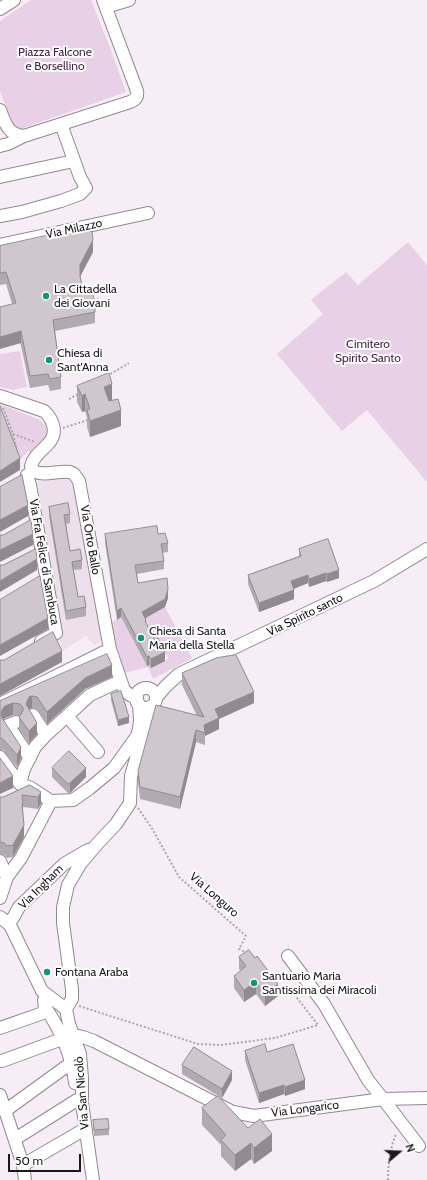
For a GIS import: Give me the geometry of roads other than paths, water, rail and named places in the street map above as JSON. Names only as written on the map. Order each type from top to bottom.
[{"type":"street","points":[[0,9],[14,0]]},
{"type":"street","points":[[0,146],[8,144],[24,136],[133,101],[137,96],[138,90],[104,4],[129,0]]},
{"type":"street","points":[[0,110],[11,132],[17,136],[24,136]]},
{"type":"street","points":[[0,216],[22,212],[80,194],[86,188],[80,177],[61,124]]},
{"type":"street","points":[[0,177],[74,161]]},
{"type":"street","name":"Via Milazzo","points":[[0,245],[148,213]]},
{"type":"street","points":[[1,400],[44,412],[53,421],[54,431],[52,440],[36,455],[32,462],[30,473],[14,483]]},
{"type":"street","name":"Via Orto Ballo","points":[[30,473],[43,474],[70,472],[74,474],[79,481],[110,649],[119,677]]},
{"type":"street","name":"Via Fra Felice di Sambuca","points":[[28,649],[56,633],[30,485],[30,473]]},
{"type":"street","points":[[25,527],[37,520]]},
{"type":"street","name":"Via Spirito santo","points":[[145,697],[171,675],[179,674],[374,581],[427,548]]},
{"type":"street","points":[[28,556],[42,549]]},
{"type":"street","points":[[33,581],[46,574]]},
{"type":"street","points":[[0,704],[110,649]]},
{"type":"street","points":[[26,786],[24,769],[35,747],[90,694],[119,677],[145,697]]},
{"type":"street","points":[[0,757],[26,786],[51,801],[73,800],[114,768],[136,736],[145,697]]},
{"type":"street","points":[[42,991],[67,1006],[72,998],[63,923],[63,907],[68,885],[81,863],[116,824],[130,803],[131,776],[145,697]]},
{"type":"street","points":[[33,715],[46,735]]},
{"type":"street","points":[[66,716],[98,752]]},
{"type":"street","points":[[11,730],[30,758]]},
{"type":"street","points":[[15,795],[26,786]]},
{"type":"street","points":[[0,898],[7,877],[21,858],[51,801]]},
{"type":"street","name":"Via Ingham","points":[[4,920],[13,918],[19,907],[64,864],[98,843]]},
{"type":"street","points":[[0,861],[7,877]]},
{"type":"street","points":[[4,920],[42,991],[45,1007],[68,1037],[71,1063],[74,1069],[79,1101],[15,1139]]},
{"type":"street","points":[[288,956],[324,1004],[368,1080],[419,1146]]},
{"type":"street","name":"Via San Nicolò","points":[[67,1006],[69,1024],[68,1037],[80,1054],[81,1064],[79,1101],[94,1180]]},
{"type":"street","points":[[0,1028],[43,1013],[45,1007]]},
{"type":"street","points":[[2,1061],[68,1037]]},
{"type":"street","name":"Via Longarico","points":[[68,1037],[83,1037],[94,1041],[233,1112],[254,1116],[383,1099],[427,1098]]},
{"type":"street","points":[[7,1109],[71,1063]]},
{"type":"street","points":[[0,1095],[7,1109],[23,1165],[25,1180]]},
{"type":"street","points":[[23,1165],[85,1129]]},
{"type":"place","name":"La Cittadella dei Giovani","points":[[46,296]]},
{"type":"place","name":"Chiesa di Sant'Anna","points":[[49,360]]},
{"type":"place","name":"Chiesa di Santa Maria della Stella","points":[[141,638]]},
{"type":"place","name":"Fontana Araba","points":[[47,972]]},
{"type":"place","name":"Santuario Maria Santissima dei Miracoli","points":[[254,983]]},
{"type":"park label","name":"Piazza Falcone e Borsellino","points":[[55,59]]},
{"type":"park label","name":"Cimitero Spirito Santo","points":[[368,351]]}]
